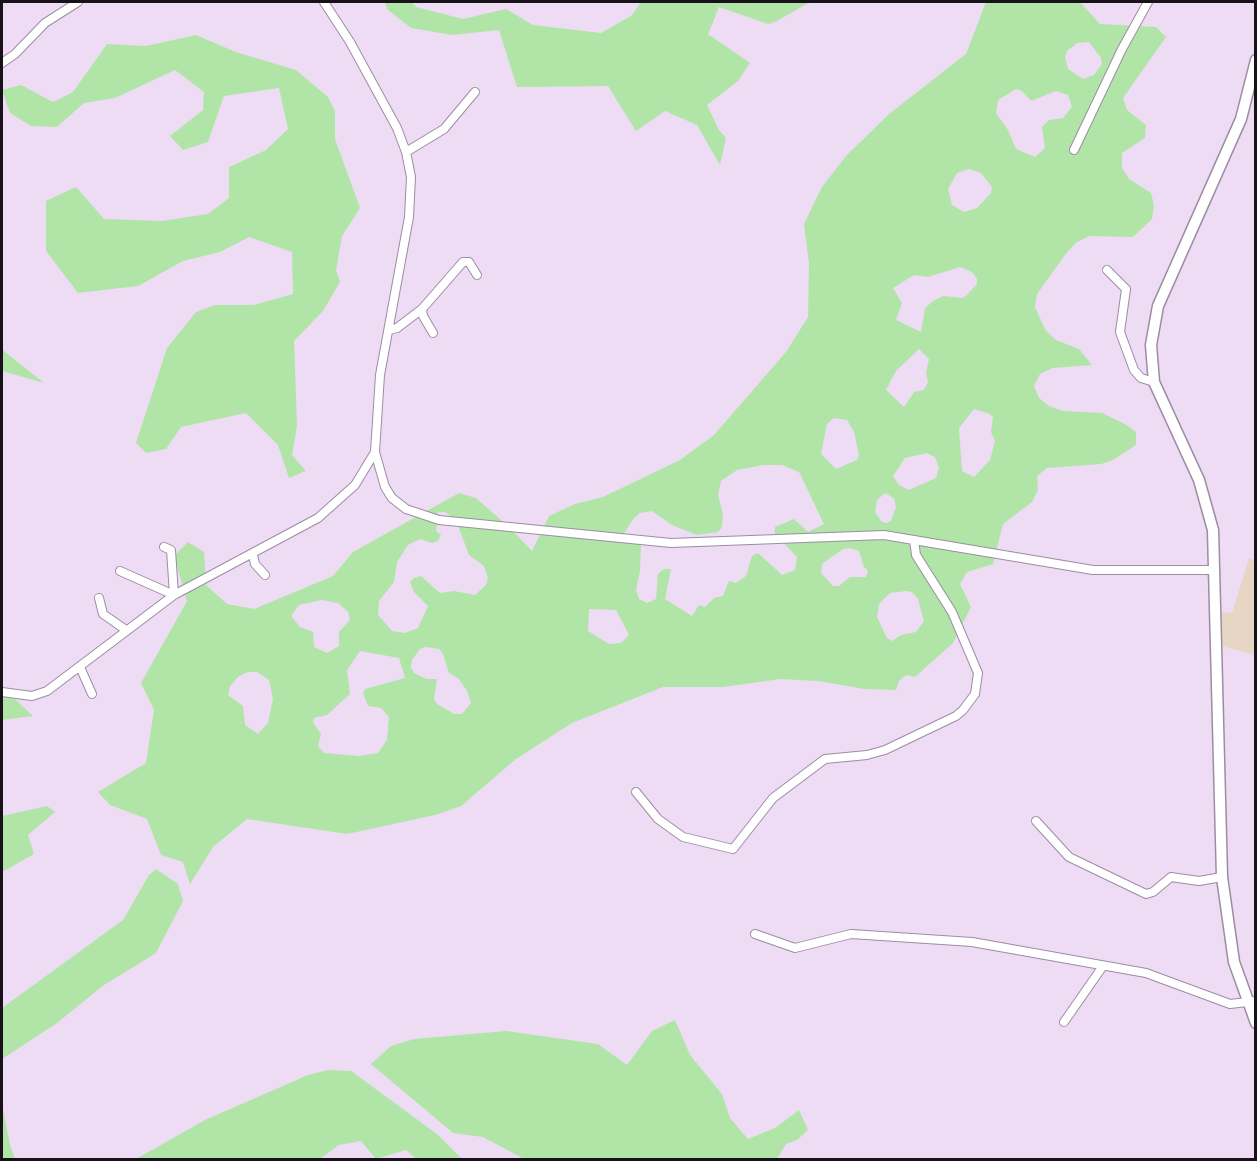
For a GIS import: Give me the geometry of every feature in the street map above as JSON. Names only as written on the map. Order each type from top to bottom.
[{"type":"main road","points":[[1256,60],[1247,100],[1236,132],[1158,306],[1151,345],[1154,382],[1204,493],[1213,530],[1222,877],[1233,954],[1252,1002],[1256,1023]]},
{"type":"street","points":[[2,63],[15,54],[45,23],[78,2]]},
{"type":"street","points":[[324,2],[379,94],[406,152],[411,177],[411,201],[380,375],[375,452],[385,487],[392,498],[413,513],[439,520],[676,544],[810,540],[878,534],[953,548],[1012,554],[1093,570],[1214,570]]},
{"type":"street","points":[[1074,150],[1122,49],[1148,2]]},
{"type":"street","points":[[406,152],[444,129],[476,92]]},
{"type":"street","points":[[389,330],[397,328],[422,309],[463,262],[468,262],[477,276]]},
{"type":"street","points":[[1107,270],[1126,289],[1120,332],[1134,370],[1141,378],[1154,382]]},
{"type":"street","points":[[422,309],[423,316],[433,333]]},
{"type":"street","points":[[2,692],[38,695],[80,667],[174,595],[253,555],[330,508],[355,485],[375,452]]},
{"type":"street","points":[[636,792],[658,819],[683,837],[733,849],[773,798],[825,759],[867,755],[885,750],[956,716],[963,710],[975,693],[978,673],[952,612],[916,555],[914,540]]},
{"type":"street","points":[[164,547],[171,550],[174,595]]},
{"type":"street","points":[[253,555],[255,564],[265,575]]},
{"type":"street","points":[[120,571],[174,595]]},
{"type":"street","points":[[99,598],[103,614],[126,630]]},
{"type":"street","points":[[80,667],[92,694]]},
{"type":"street","points":[[1036,821],[1069,857],[1146,894],[1153,892],[1171,877],[1199,881],[1222,877]]},
{"type":"street","points":[[755,934],[795,948],[851,934],[972,942],[1047,953],[1166,978],[1230,1004],[1252,1002]]},
{"type":"street","points":[[1064,1022],[1103,966]]},
{"type":"shaded area","points":[[1249,558],[1255,560],[1255,655],[1218,645],[1218,611],[1232,613]]},
{"type":"green space","points":[[385,2],[412,2],[416,7],[463,19],[506,9],[533,25],[601,33],[631,16],[641,2],[810,2],[768,24],[719,7],[708,34],[750,63],[738,81],[707,105],[719,130],[726,138],[720,165],[697,125],[665,111],[636,131],[608,86],[517,87],[499,30],[452,35],[411,28],[387,9]]},
{"type":"green space","points":[[986,2],[1080,2],[1100,24],[1156,27],[1166,37],[1123,98],[1127,110],[1146,125],[1145,138],[1122,153],[1122,168],[1129,179],[1151,193],[1154,205],[1152,219],[1133,237],[1090,236],[1077,242],[1037,294],[1035,307],[1046,331],[1056,340],[1079,349],[1092,365],[1053,368],[1040,374],[1034,386],[1039,398],[1049,406],[1063,411],[1102,413],[1125,424],[1136,432],[1136,445],[1113,460],[1101,464],[1047,468],[1037,476],[1038,490],[1032,502],[1003,524],[993,564],[967,572],[960,584],[971,607],[953,643],[915,677],[906,675],[899,681],[896,690],[864,689],[818,681],[780,679],[723,687],[663,687],[572,723],[516,759],[461,806],[435,815],[347,834],[247,819],[213,847],[190,884],[183,862],[161,855],[147,819],[110,805],[98,792],[146,763],[154,710],[141,683],[187,601],[174,556],[188,542],[204,552],[206,585],[227,604],[254,609],[333,576],[353,552],[459,493],[476,498],[532,551],[549,516],[575,504],[603,497],[680,460],[714,435],[786,352],[808,317],[809,264],[804,224],[822,187],[846,156],[889,114],[966,54]],"holes":[[[1089,42],[1101,58],[1102,64],[1094,75],[1083,79],[1068,69],[1065,57],[1067,51],[1077,43]],[[1016,89],[1022,91],[1031,101],[1056,91],[1068,95],[1072,107],[1063,118],[1049,120],[1042,127],[1045,148],[1035,157],[1016,149],[1008,130],[996,113],[998,100]],[[969,169],[981,173],[992,187],[991,193],[977,208],[964,212],[952,205],[948,189],[957,173]],[[960,267],[972,272],[977,279],[977,284],[963,298],[943,296],[925,308],[921,332],[896,320],[902,303],[893,288],[914,275],[928,277]],[[919,349],[929,359],[926,373],[928,382],[924,390],[914,392],[904,407],[886,390],[896,371]],[[974,409],[993,417],[991,432],[995,441],[990,460],[974,477],[962,471],[959,428]],[[834,418],[847,420],[854,432],[859,455],[857,460],[836,469],[821,454],[827,424]],[[927,453],[935,457],[939,468],[936,478],[909,490],[899,485],[893,476],[905,458]],[[763,465],[782,465],[799,472],[824,524],[808,532],[794,519],[775,527],[775,534],[797,557],[795,570],[782,575],[758,553],[752,556],[746,576],[736,583],[729,581],[723,596],[714,598],[705,607],[699,605],[692,616],[665,599],[671,569],[664,569],[658,574],[656,599],[647,603],[639,599],[636,590],[640,571],[641,546],[623,535],[634,518],[640,513],[652,511],[672,525],[697,535],[718,532],[722,527],[723,514],[718,495],[721,481],[737,470]],[[885,493],[894,498],[896,507],[891,521],[882,522],[875,512],[877,500]],[[439,512],[445,512],[456,520],[469,555],[484,566],[488,578],[486,585],[475,595],[454,591],[440,593],[421,576],[414,578],[410,582],[414,592],[428,606],[418,628],[405,633],[392,631],[378,615],[379,601],[394,582],[397,562],[408,545],[420,539],[432,543],[438,541],[441,535],[436,531],[434,516]],[[850,548],[859,551],[864,567],[868,571],[866,577],[850,577],[839,586],[833,586],[821,573],[822,564],[843,549]],[[912,592],[918,599],[924,621],[916,632],[901,635],[892,641],[887,638],[877,617],[879,604],[890,593]],[[321,600],[338,603],[348,612],[350,620],[339,632],[339,646],[327,653],[314,647],[313,632],[300,627],[291,616],[299,605]],[[589,609],[616,610],[629,635],[621,643],[609,644],[588,631]],[[426,647],[439,649],[449,673],[459,679],[471,703],[462,714],[454,714],[437,704],[434,699],[437,679],[427,679],[414,673],[411,667],[412,660],[420,649]],[[360,651],[399,658],[405,678],[365,689],[363,693],[368,706],[381,708],[389,717],[387,740],[378,753],[359,756],[324,753],[318,746],[321,734],[313,722],[314,718],[327,715],[350,694],[347,670]],[[248,672],[257,672],[269,680],[273,699],[268,723],[258,734],[245,725],[243,706],[228,695],[230,686],[239,676]]]},
{"type":"green space","points":[[196,35],[236,52],[296,70],[328,97],[335,111],[335,139],[360,208],[342,236],[336,270],[340,282],[323,311],[294,341],[297,426],[292,455],[306,471],[289,478],[278,445],[246,413],[181,427],[166,449],[146,453],[136,443],[167,348],[196,312],[215,305],[254,305],[293,294],[292,252],[249,237],[220,252],[183,261],[138,286],[78,293],[46,251],[46,201],[76,187],[104,219],[162,221],[208,214],[229,198],[229,167],[266,150],[288,129],[279,88],[224,96],[208,142],[183,150],[170,136],[203,110],[204,92],[175,70],[115,98],[84,103],[57,127],[31,126],[10,113],[2,90],[21,85],[53,102],[73,92],[107,44],[146,46]]},
{"type":"green space","points":[[2,347],[4,351],[44,383],[2,371]]},
{"type":"green space","points":[[2,687],[33,716],[2,720]]},
{"type":"green space","points":[[47,806],[55,812],[28,835],[34,854],[2,872],[2,816]]},
{"type":"green space","points":[[156,869],[178,884],[183,901],[156,953],[104,985],[57,1023],[2,1059],[2,1008],[123,920],[149,875]]},
{"type":"green space","points":[[675,1020],[690,1055],[722,1094],[730,1118],[748,1139],[775,1128],[799,1110],[808,1130],[797,1140],[786,1144],[777,1159],[524,1159],[483,1137],[453,1133],[371,1064],[391,1046],[414,1039],[506,1031],[598,1044],[627,1065],[652,1031]]},
{"type":"green space","points":[[328,1070],[351,1071],[437,1134],[462,1159],[416,1159],[406,1150],[376,1159],[361,1141],[339,1145],[320,1159],[136,1159],[205,1120],[308,1075]]},
{"type":"green space","points":[[2,1104],[10,1145],[15,1159],[2,1159]]}]
